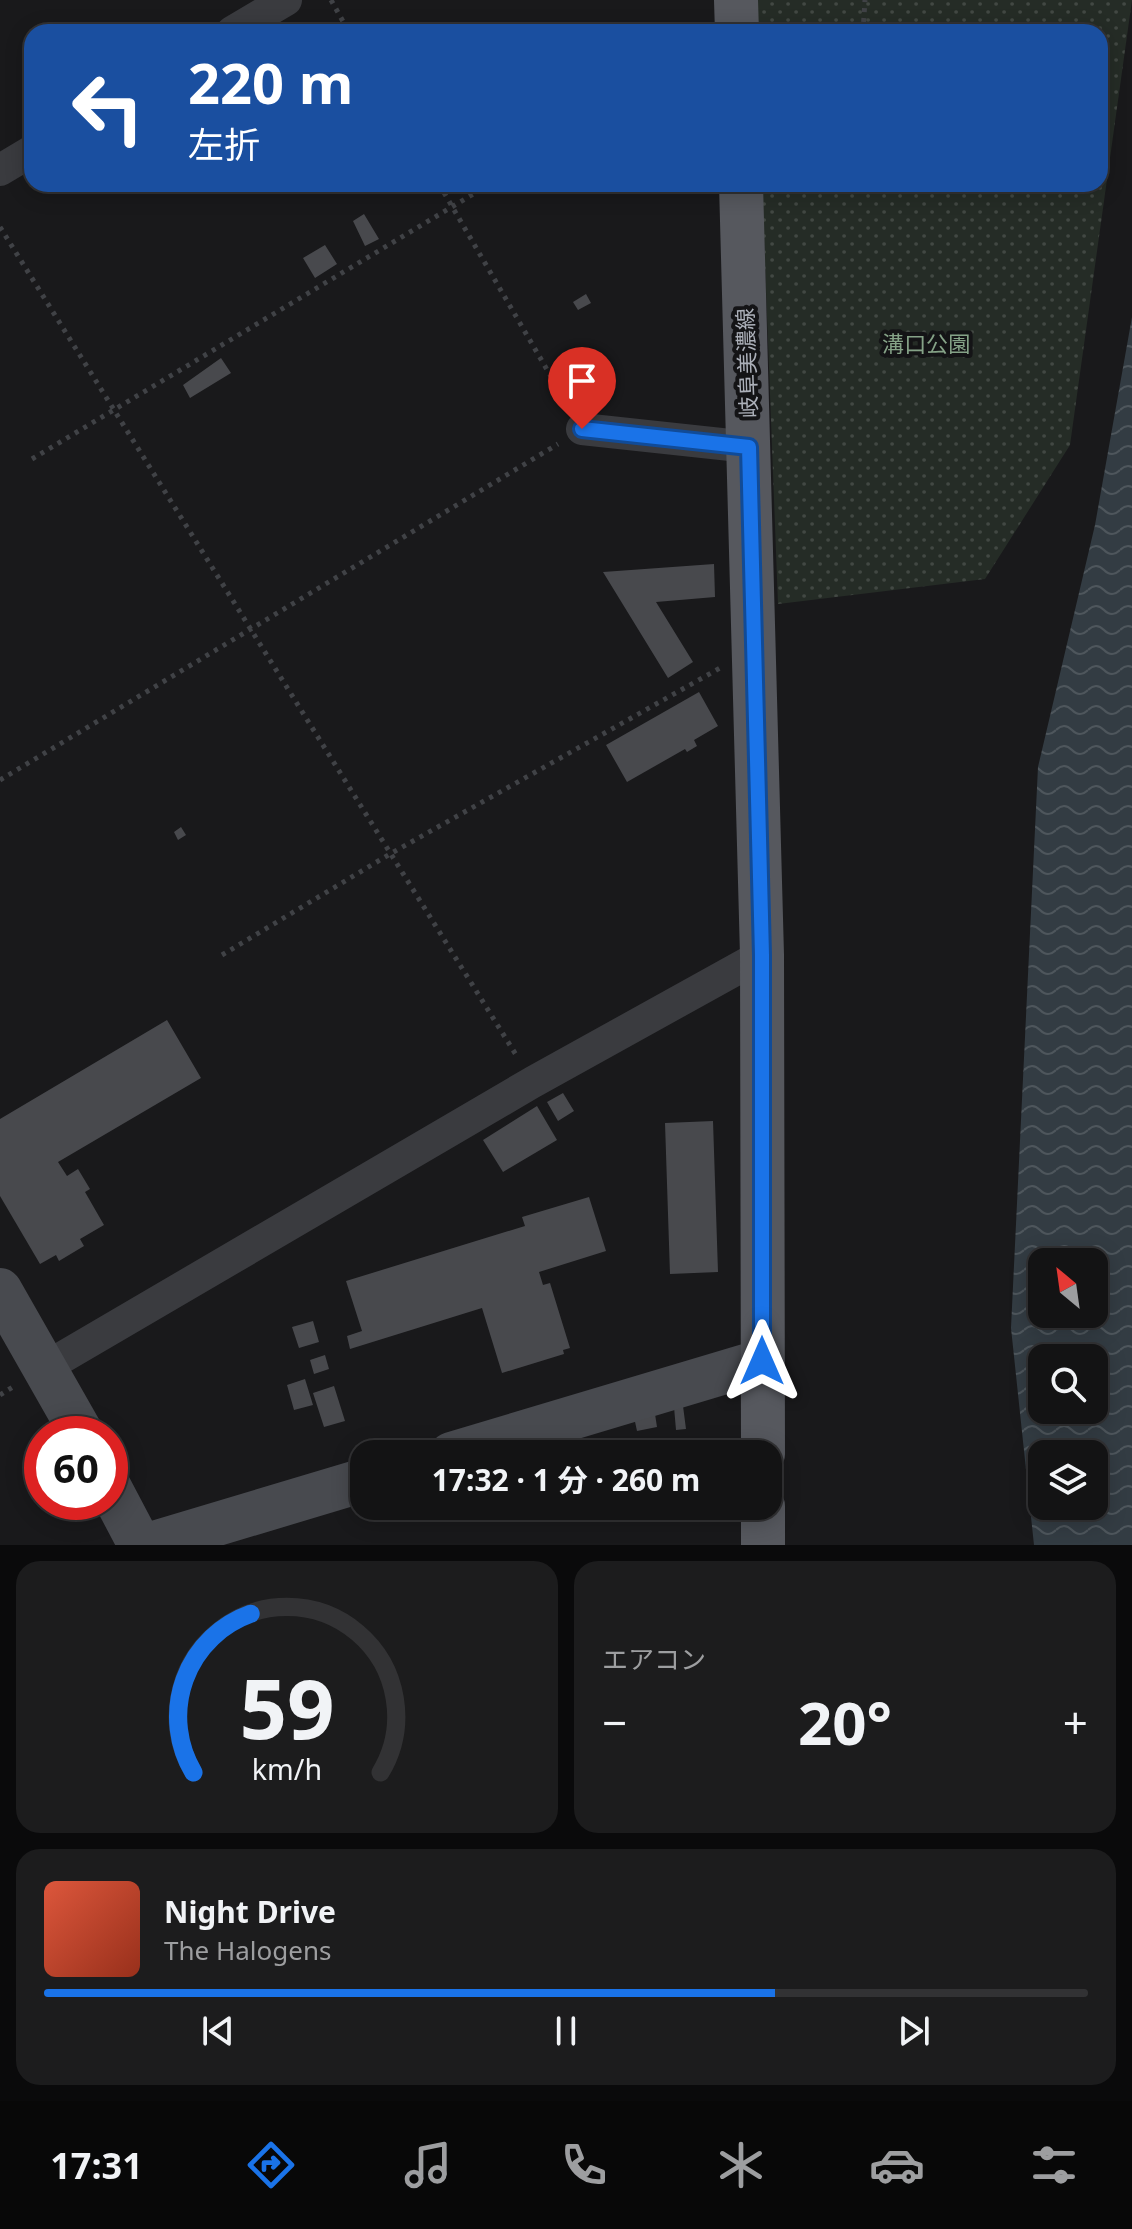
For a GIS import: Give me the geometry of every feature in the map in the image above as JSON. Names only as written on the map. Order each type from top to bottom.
[{"type":"main road","points":[[736,0],[737,24]]},
{"type":"main road","name":"岐阜美濃線","points":[[741,192],[762,955],[763,1440]]},
{"type":"street","points":[[246,24],[286,0]]},
{"type":"street","points":[[0,170],[24,156]]},
{"type":"street","points":[[582,429],[749,447]]},
{"type":"street","points":[[46,1367],[533,1082],[762,955]]},
{"type":"street","points":[[0,1290],[72,1416]]},
{"type":"street","points":[[498,1440],[762,1361]]},
{"type":"street","points":[[147,1545],[350,1484]]},
{"type":"street","points":[[127,1520],[140,1545]]},
{"type":"path","points":[[331,0],[344,24]]},
{"type":"path","points":[[864,24],[865,0]]},
{"type":"path","points":[[0,780],[582,429],[444,192]]},
{"type":"path","points":[[32,459],[477,192]]},
{"type":"path","points":[[0,227],[533,1082]]},
{"type":"path","points":[[222,955],[390,854],[754,648]]},
{"type":"green space","name":"溝口公園","points":[[755,0],[1132,0],[1108,172],[1108,24],[756,24]]},
{"type":"green space","name":"溝口公園","points":[[762,192],[1105,192],[1070,445],[985,579],[778,604]]},
{"type":"water","points":[[1132,317],[1132,1545],[1034,1545],[1031,1520],[1108,1520],[1108,1440],[1028,1440],[1028,1488],[1011,1328],[1038,767],[1095,525]]},
{"type":"building","points":[[364,214],[379,239],[365,246],[353,221]]},
{"type":"building","points":[[325,245],[337,264],[315,278],[303,258]]},
{"type":"building","points":[[586,294],[591,303],[578,310],[573,302]]},
{"type":"building","points":[[221,358],[231,373],[190,398],[183,385]]},
{"type":"building","points":[[714,564],[715,597],[656,602],[693,662],[668,678],[603,572]]},
{"type":"building","points":[[699,692],[718,726],[694,740],[697,746],[687,752],[685,749],[627,782],[606,745]]},
{"type":"building","points":[[181,827],[186,835],[178,840],[174,832]]},
{"type":"building","points":[[167,1020],[201,1078],[58,1162],[67,1176],[78,1169],[90,1189],[85,1192],[104,1225],[80,1239],[84,1246],[59,1261],[56,1255],[40,1264],[0,1196],[0,1119]]},
{"type":"building","points":[[563,1093],[574,1111],[558,1121],[547,1102]]},
{"type":"building","points":[[537,1106],[557,1140],[503,1172],[483,1140]]},
{"type":"building","points":[[713,1121],[718,1272],[670,1274],[665,1123]]},
{"type":"building","points":[[589,1197],[606,1251],[539,1272],[543,1285],[550,1283],[570,1348],[563,1350],[564,1354],[502,1373],[482,1308],[350,1349],[347,1336],[362,1331],[346,1281],[525,1226],[522,1217]]},
{"type":"building","points":[[313,1321],[319,1342],[299,1348],[292,1327]]},
{"type":"building","points":[[325,1355],[329,1369],[314,1374],[310,1360]]},
{"type":"building","points":[[305,1379],[313,1405],[294,1410],[287,1385]]},
{"type":"building","points":[[334,1386],[345,1421],[324,1427],[313,1393]]},
{"type":"building","points":[[683,1406],[686,1429],[676,1430],[674,1407]]},
{"type":"building","points":[[655,1414],[657,1427],[637,1431],[634,1417]]},
{"type":"route","points":[[582,429],[749,447],[762,955],[762,1361]]}]
